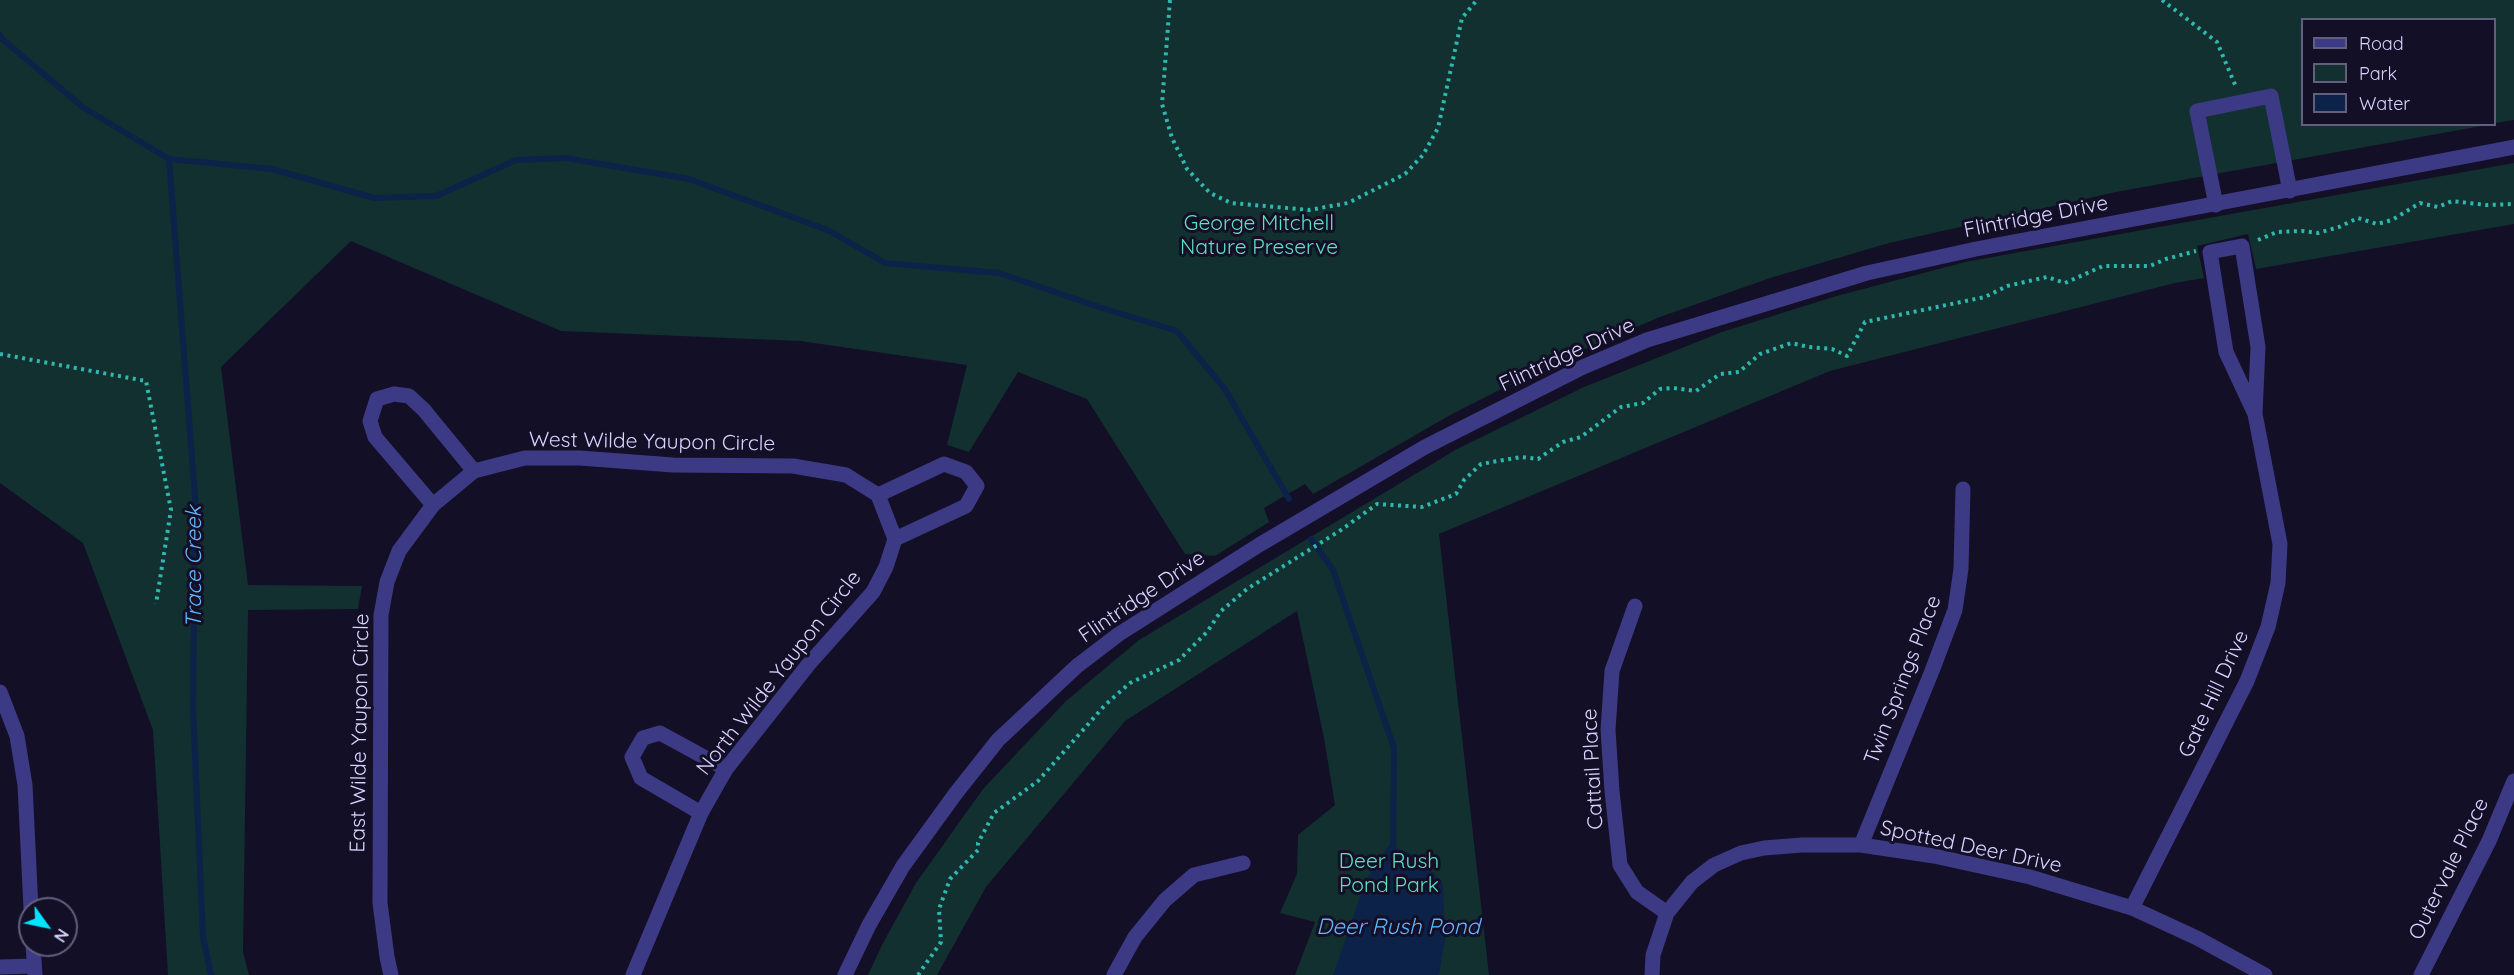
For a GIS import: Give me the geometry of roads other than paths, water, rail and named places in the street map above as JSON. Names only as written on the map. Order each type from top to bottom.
[{"type":"street","points":[[2216,205],[2197,111],[2271,96],[2290,191]]},
{"type":"street","name":"Flintridge Drive","points":[[845,975],[869,925],[903,866],[956,793],[998,740],[1077,666],[1119,634],[1259,545],[1425,447],[1583,367],[1647,340],[1867,273],[1976,249],[2514,147]]},
{"type":"street","name":"Gate Hill Drive","points":[[2132,908],[2247,681],[2268,627],[2278,583],[2280,544],[2255,414],[2258,347],[2242,246],[2210,252],[2226,352],[2255,414]]},
{"type":"street","points":[[433,505],[375,437],[370,421],[377,399],[394,394],[409,396],[424,410],[474,471]]},
{"type":"street","name":"West Wilde Yaupon Circle","points":[[433,505],[474,471],[525,458],[580,458],[673,465],[793,466],[846,475],[878,495]]},
{"type":"street","points":[[944,464],[966,472],[976,486],[966,506],[895,539],[878,495],[944,464]]},
{"type":"street","name":"Twin Springs Place","points":[[1861,845],[1955,610],[1961,569],[1963,489]]},
{"type":"street","name":"East Wilde Yaupon Circle","points":[[392,975],[387,957],[380,903],[381,615],[387,582],[399,551],[433,505]]},
{"type":"street","name":"North Wilde Yaupon Circle","points":[[633,975],[701,813],[726,769],[808,665],[873,592],[886,567],[895,539]]},
{"type":"street","name":"Cattail Place","points":[[1635,606],[1612,671],[1608,730],[1611,791],[1620,865],[1637,892],[1667,913]]},
{"type":"street","points":[[0,692],[17,736],[25,785],[30,897]]},
{"type":"street","points":[[701,813],[641,778],[632,757],[643,738],[660,733],[726,769]]},
{"type":"street","name":"Outervale Place","points":[[2421,975],[2489,841],[2514,781]]},
{"type":"street","name":"Spotted Deer Drive","points":[[1652,975],[1653,955],[1667,913],[1692,882],[1714,865],[1741,853],[1764,848],[1861,845],[1934,856],[2030,878],[2132,908],[2198,938],[2265,975]]},
{"type":"street","points":[[1114,975],[1135,938],[1165,900],[1194,875],[1243,863]]},
{"type":"street","points":[[0,967],[34,971]]},
{"type":"water","name":"Deer Rush Pond","points":[[1389,845],[1419,857],[1443,884],[1445,939],[1439,975],[1333,975],[1366,880]]},
{"type":"waterway","points":[[0,35],[84,108],[169,159],[272,169],[374,198],[436,196],[516,160],[566,158],[689,179],[830,231],[885,263],[999,273],[1177,331],[1224,388],[1289,499]]},
{"type":"waterway","name":"Trace Creek","points":[[169,159],[195,497],[193,710],[203,937],[211,975]]},
{"type":"waterway","points":[[1311,539],[1333,570],[1394,748],[1393,853]]},
{"type":"park label","name":"George Mitchell Nature Preserve","points":[[1259,236]]},
{"type":"park label","name":"Deer Rush Pond Park","points":[[1389,874]]}]
